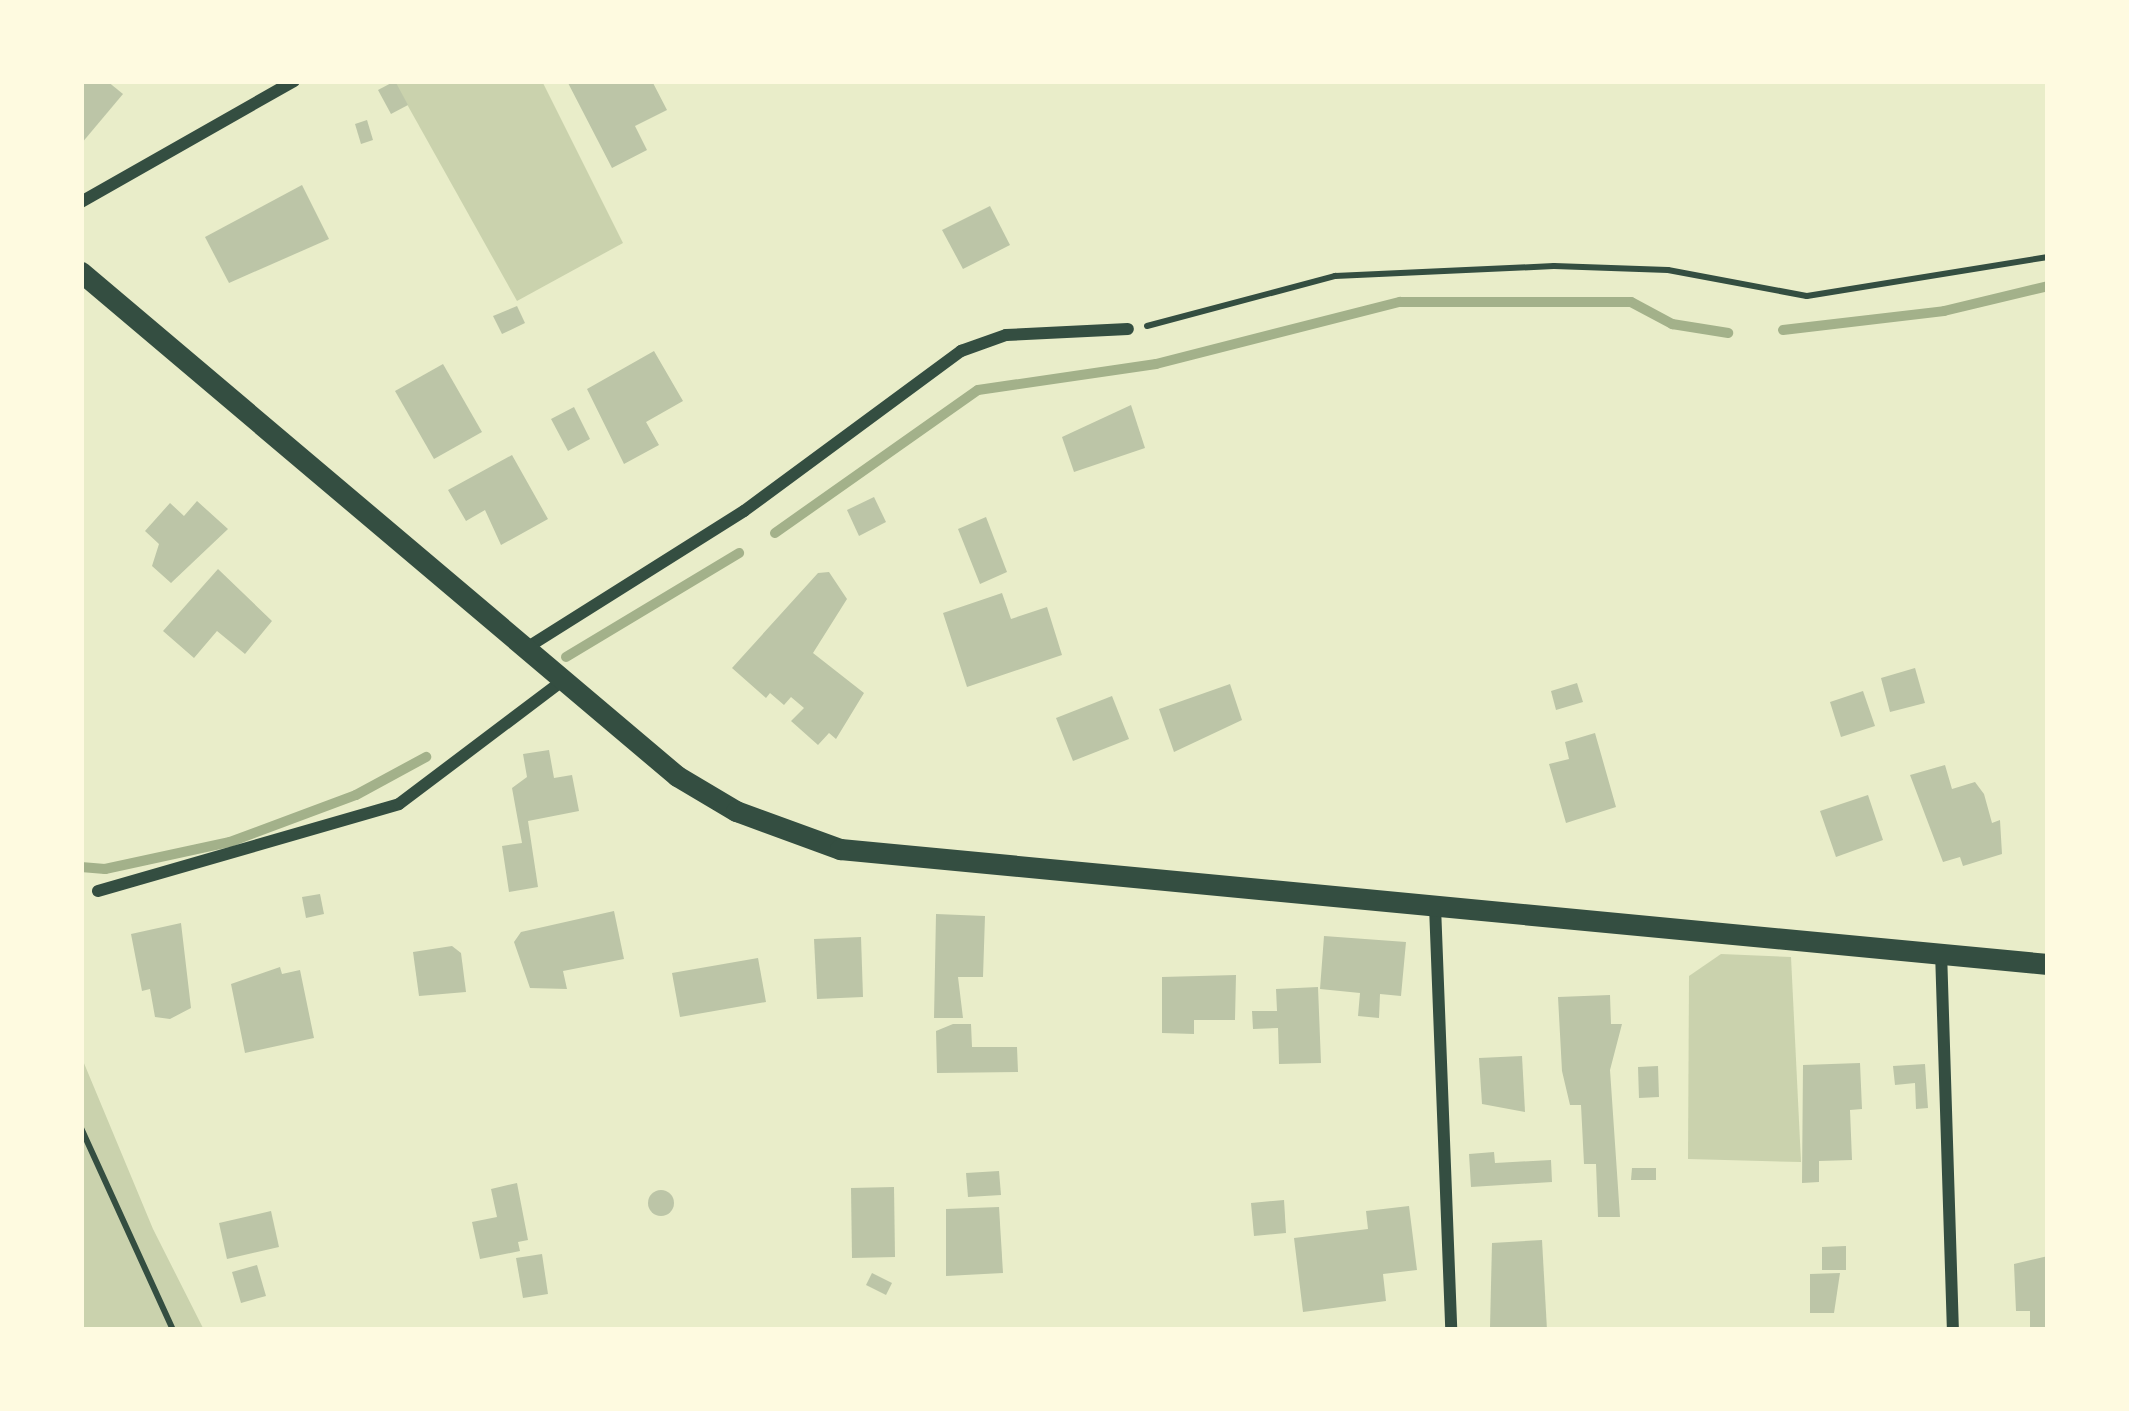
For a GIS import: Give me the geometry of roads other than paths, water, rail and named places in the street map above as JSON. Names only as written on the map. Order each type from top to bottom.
[{"type":"street","points":[[81,202],[286,83]]},
{"type":"street","points":[[81,272],[528,647],[639,748],[706,795],[840,849],[1941,950],[2048,964]]},
{"type":"street","points":[[528,647],[744,512],[961,352],[1006,335],[1128,328]]},
{"type":"street","points":[[98,891],[399,804],[565,679]]},
{"type":"street","points":[[1435,906],[1451,1330]]},
{"type":"street","points":[[1941,950],[1953,1330]]},
{"type":"waterway","points":[[1783,330],[1944,311],[2048,286]]},
{"type":"waterway","points":[[775,533],[978,390],[1156,364],[1400,302],[1631,302],[1672,324],[1728,333]]},
{"type":"waterway","points":[[566,657],[739,553]]},
{"type":"waterway","points":[[81,867],[105,869],[230,842],[356,795],[426,757]]}]
